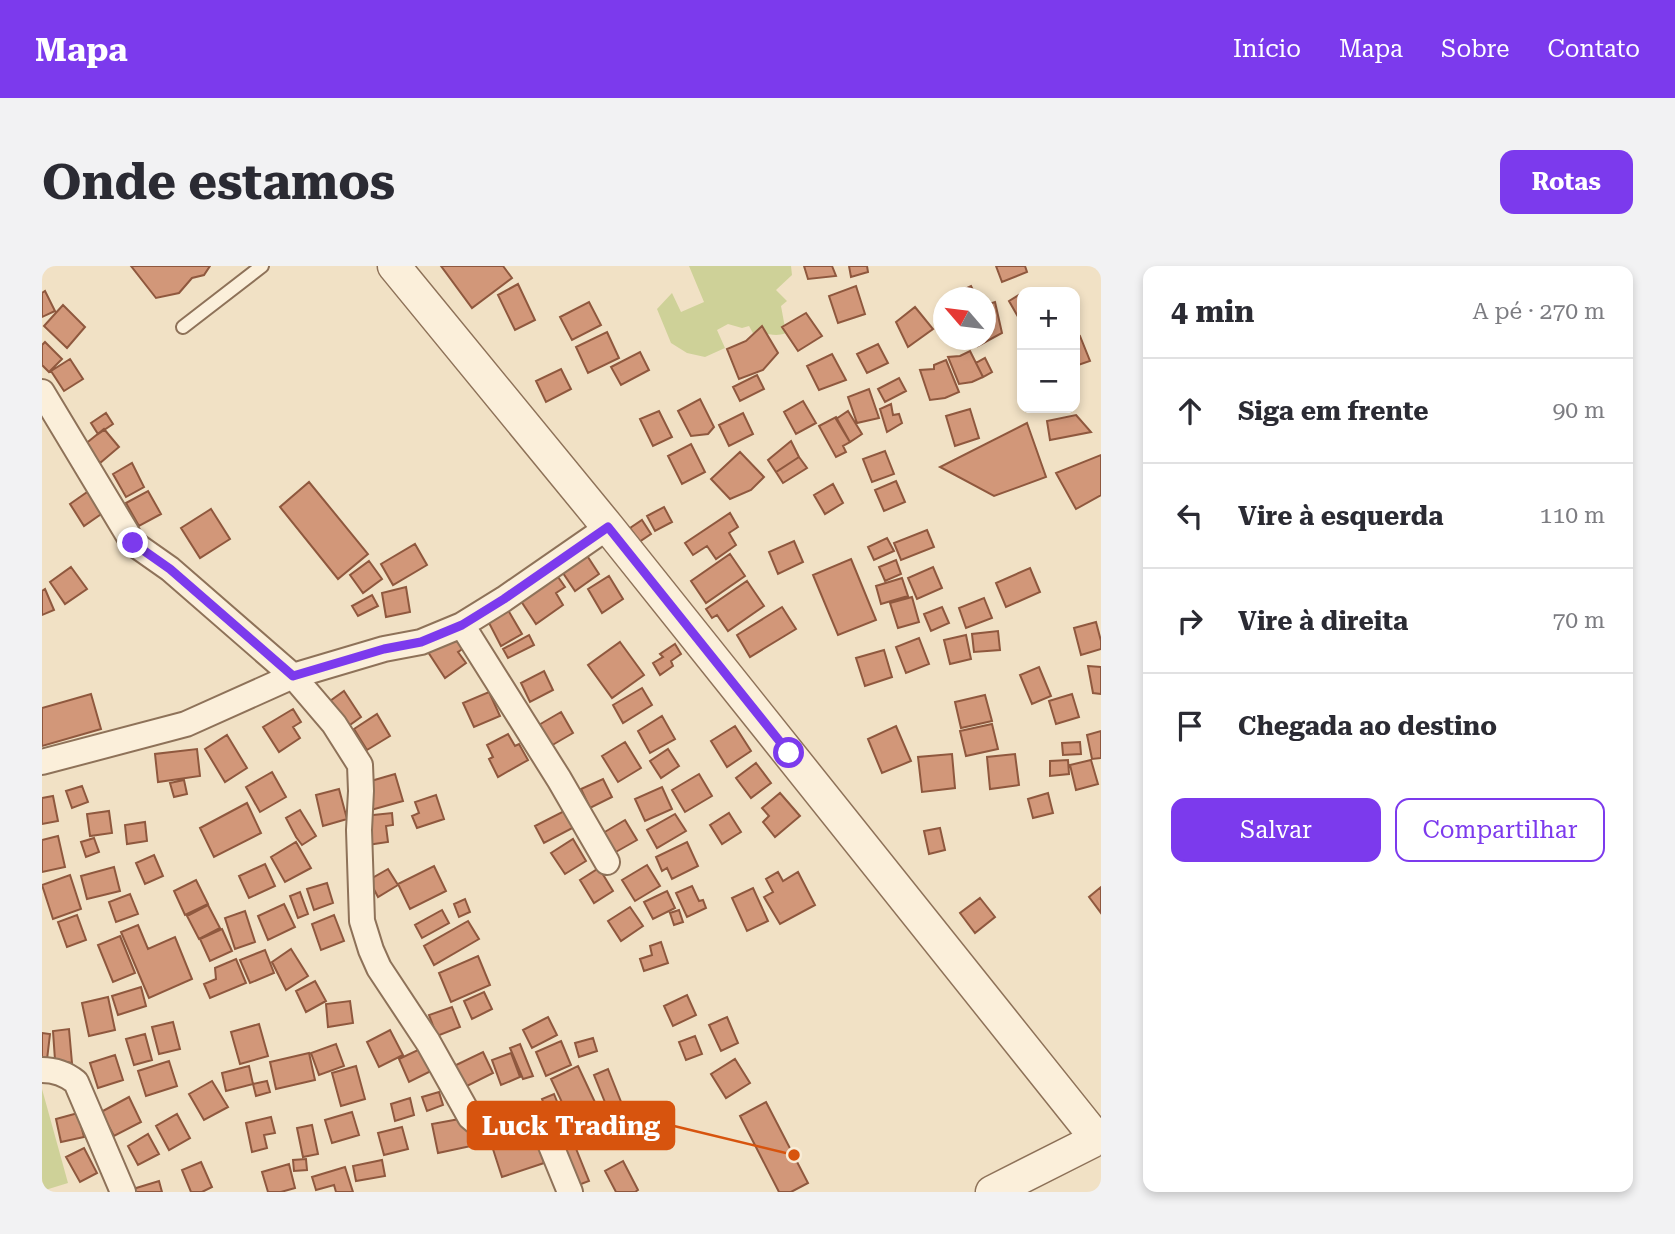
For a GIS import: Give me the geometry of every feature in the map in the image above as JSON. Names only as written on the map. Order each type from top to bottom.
[{"type":"street","points":[[394,266],[608,527],[1099,1143],[992,1192]]},
{"type":"street","points":[[42,391],[133,543],[170,569],[293,676],[334,724],[360,765],[362,921],[379,968],[428,1042],[470,1117],[481,1125],[526,1124],[541,1129],[547,1136],[570,1192]]},
{"type":"street","points":[[42,762],[186,724],[293,676],[384,649],[421,642],[462,625],[608,527]]},
{"type":"street","points":[[462,625],[559,779],[607,862]]},
{"type":"street","points":[[42,1070],[67,1075],[76,1082],[123,1192]]},
{"type":"lane","points":[[183,327],[262,266]]},
{"type":"green space","points":[[689,266],[791,266],[792,275],[776,290],[787,301],[781,306],[786,333],[754,335],[749,326],[742,328],[728,324],[717,330],[725,348],[705,357],[687,353],[671,343],[657,309],[672,293],[681,312],[704,302]]},
{"type":"green space","points":[[42,1089],[68,1183],[42,1191]]},
{"type":"building","points":[[131,266],[210,266],[204,275],[192,278],[179,293],[156,298]]},
{"type":"building","points":[[441,266],[503,266],[512,278],[472,308]]},
{"type":"building","points":[[804,266],[832,266],[836,276],[808,279]]},
{"type":"building","points":[[849,266],[867,266],[868,272],[851,277]]},
{"type":"building","points":[[996,266],[1025,266],[1027,272],[1002,282]]},
{"type":"building","points":[[518,284],[535,320],[515,330],[498,295]]},
{"type":"building","points":[[856,286],[865,314],[838,323],[829,296]]},
{"type":"building","points":[[45,291],[55,311],[42,317],[42,293]]},
{"type":"building","points":[[1017,296],[1017,315],[1009,301]]},
{"type":"building","points":[[589,302],[601,325],[572,340],[560,317]]},
{"type":"building","points":[[63,305],[85,327],[67,348],[44,326]]},
{"type":"building","points":[[996,306],[1002,333],[996,336]]},
{"type":"building","points":[[915,307],[933,329],[908,347],[896,322]]},
{"type":"building","points":[[806,313],[822,336],[798,351],[782,327]]},
{"type":"building","points":[[762,326],[778,353],[763,370],[739,379],[727,349],[746,341]]},
{"type":"building","points":[[607,332],[619,358],[588,373],[576,347]]},
{"type":"building","points":[[1080,336],[1090,361],[1080,364]]},
{"type":"building","points":[[45,342],[62,359],[49,372],[42,365],[42,345]]},
{"type":"building","points":[[878,344],[888,363],[867,373],[857,354]]},
{"type":"building","points":[[970,351],[983,377],[959,384],[948,357],[960,356]]},
{"type":"building","points":[[640,352],[649,370],[621,385],[611,367]]},
{"type":"building","points":[[832,354],[846,380],[819,390],[807,366]]},
{"type":"building","points":[[985,358],[992,372],[983,377],[976,363]]},
{"type":"building","points":[[70,359],[83,379],[64,391],[51,371]]},
{"type":"building","points":[[946,360],[959,392],[930,400],[920,370],[934,369],[934,365]]},
{"type":"building","points":[[561,369],[571,389],[546,402],[536,381]]},
{"type":"building","points":[[757,375],[764,389],[740,401],[733,387]]},
{"type":"building","points":[[899,378],[906,391],[885,402],[878,389]]},
{"type":"building","points":[[869,389],[879,418],[857,423],[848,397]]},
{"type":"building","points":[[700,399],[714,427],[708,434],[691,436],[678,411]]},
{"type":"building","points":[[803,401],[816,423],[796,434],[784,412]]},
{"type":"building","points":[[891,404],[893,415],[899,414],[902,423],[887,432],[880,409]]},
{"type":"building","points":[[970,409],[979,438],[955,446],[946,416]]},
{"type":"building","points":[[659,411],[672,437],[653,446],[640,419]]},
{"type":"building","points":[[848,411],[862,434],[850,442],[836,419]]},
{"type":"building","points":[[106,413],[113,424],[98,434],[91,423]]},
{"type":"building","points":[[743,413],[753,434],[729,446],[719,425]]},
{"type":"building","points":[[1076,415],[1091,432],[1050,440],[1047,421]]},
{"type":"building","points":[[836,417],[850,442],[843,446],[846,452],[836,457],[819,426]]},
{"type":"building","points":[[1027,423],[1046,477],[994,496],[940,467]]},
{"type":"building","points":[[104,429],[119,447],[100,463],[84,445]]},
{"type":"building","points":[[791,441],[799,457],[776,472],[768,460]]},
{"type":"building","points":[[691,444],[705,472],[682,484],[668,456]]},
{"type":"building","points":[[885,451],[894,474],[872,482],[863,459]]},
{"type":"building","points":[[740,452],[764,477],[751,490],[730,499],[711,479]]},
{"type":"building","points":[[1101,455],[1101,495],[1076,509],[1056,473]]},
{"type":"building","points":[[799,457],[807,468],[783,483],[776,472]]},
{"type":"building","points":[[132,463],[144,487],[126,497],[113,474]]},
{"type":"building","points":[[896,481],[905,502],[884,511],[875,490]]},
{"type":"building","points":[[309,482],[368,554],[338,579],[280,507]]},
{"type":"building","points":[[833,484],[843,503],[825,514],[814,495]]},
{"type":"building","points":[[93,488],[107,510],[84,526],[70,504]]},
{"type":"building","points":[[148,491],[161,514],[139,526],[126,503]]},
{"type":"building","points":[[664,507],[672,522],[655,531],[647,516]]},
{"type":"building","points":[[211,509],[230,539],[200,558],[181,528]]},
{"type":"building","points":[[730,513],[738,527],[729,533],[736,545],[716,559],[707,546],[693,555],[685,543]]},
{"type":"building","points":[[642,520],[651,534],[639,542],[630,528]]},
{"type":"building","points":[[927,530],[934,547],[901,560],[894,543]]},
{"type":"building","points":[[887,538],[894,551],[874,560],[868,547]]},
{"type":"building","points":[[794,541],[803,562],[778,574],[769,552]]},
{"type":"building","points":[[415,544],[427,565],[393,585],[381,564]]},
{"type":"building","points":[[584,551],[599,574],[575,591],[559,567]]},
{"type":"building","points":[[730,554],[745,576],[706,603],[691,581]]},
{"type":"building","points":[[851,559],[876,620],[838,635],[813,575]]},
{"type":"building","points":[[896,560],[901,574],[885,581],[879,567]]},
{"type":"building","points":[[369,561],[382,579],[363,593],[350,575]]},
{"type":"building","points":[[71,567],[87,589],[65,604],[50,582]]},
{"type":"building","points":[[933,567],[942,588],[917,599],[908,578]]},
{"type":"building","points":[[1030,568],[1040,592],[1006,607],[996,583]]},
{"type":"building","points":[[556,574],[565,587],[556,593],[563,605],[536,624],[519,598]]},
{"type":"building","points":[[609,576],[623,599],[602,613],[588,589]]},
{"type":"building","points":[[902,578],[908,596],[881,604],[876,586]]},
{"type":"building","points":[[747,581],[764,606],[728,631],[717,615],[712,618],[706,609]]},
{"type":"building","points":[[406,587],[410,612],[386,617],[382,593]]},
{"type":"building","points":[[45,589],[54,610],[42,615],[42,591]]},
{"type":"building","points":[[372,595],[378,606],[358,616],[352,606]]},
{"type":"building","points":[[912,597],[919,622],[898,628],[890,603]]},
{"type":"building","points":[[984,598],[992,618],[966,628],[959,608]]},
{"type":"building","points":[[782,607],[796,629],[750,657],[737,635]]},
{"type":"building","points":[[942,607],[949,623],[931,631],[924,614]]},
{"type":"building","points":[[508,610],[522,634],[501,646],[488,621]]},
{"type":"building","points":[[1096,622],[1101,649],[1081,655],[1074,628]]},
{"type":"building","points":[[998,631],[1000,650],[974,652],[972,634]]},
{"type":"building","points":[[455,634],[464,648],[458,652],[466,663],[445,678],[428,652]]},
{"type":"building","points":[[529,635],[534,645],[508,658],[503,649]]},
{"type":"building","points":[[966,635],[971,659],[950,664],[944,640]]},
{"type":"building","points":[[919,638],[929,664],[906,673],[896,647]]},
{"type":"building","points":[[620,642],[644,675],[612,698],[588,665]]},
{"type":"building","points":[[675,644],[681,654],[671,661],[673,666],[660,675],[653,663],[663,657],[660,654]]},
{"type":"building","points":[[884,650],[892,677],[865,686],[856,658]]},
{"type":"building","points":[[1088,666],[1101,667],[1101,694],[1093,693]]},
{"type":"building","points":[[1039,667],[1051,696],[1032,704],[1020,675]]},
{"type":"building","points":[[544,671],[553,690],[530,702],[521,683]]},
{"type":"building","points":[[642,688],[652,705],[623,723],[613,705]]},
{"type":"building","points":[[344,691],[361,717],[347,727],[330,701]]},
{"type":"building","points":[[489,692],[500,716],[474,727],[463,703]]},
{"type":"building","points":[[91,694],[101,729],[42,746],[42,708]]},
{"type":"building","points":[[1072,694],[1079,717],[1056,724],[1049,701]]},
{"type":"building","points":[[985,695],[992,721],[961,728],[955,702]]},
{"type":"building","points":[[293,709],[301,722],[293,727],[300,738],[279,752],[263,727]]},
{"type":"building","points":[[561,712],[573,733],[549,747],[537,726]]},
{"type":"building","points":[[377,714],[390,736],[367,750],[354,729]]},
{"type":"building","points":[[662,716],[675,739],[650,753],[638,731]]},
{"type":"building","points":[[992,724],[998,749],[966,756],[960,731]]},
{"type":"building","points":[[735,726],[751,751],[727,767],[711,741]]},
{"type":"building","points":[[896,726],[911,761],[882,773],[868,739]]},
{"type":"building","points":[[1101,731],[1101,758],[1092,759],[1087,735]]},
{"type":"building","points":[[508,734],[515,746],[519,744],[528,760],[498,777],[489,759],[493,757],[487,745]]},
{"type":"building","points":[[227,735],[247,768],[225,782],[205,749]]},
{"type":"building","points":[[625,742],[641,768],[618,782],[602,756]]},
{"type":"building","points":[[1080,742],[1081,754],[1063,755],[1062,743]]},
{"type":"building","points":[[197,749],[200,776],[158,782],[155,754]]},
{"type":"building","points":[[668,749],[679,766],[661,778],[650,761]]},
{"type":"building","points":[[952,754],[955,788],[922,792],[918,757]]},
{"type":"building","points":[[1015,754],[1019,785],[990,789],[987,757]]},
{"type":"building","points":[[1068,760],[1069,774],[1050,776],[1050,761]]},
{"type":"building","points":[[1091,760],[1098,784],[1076,790],[1070,765]]},
{"type":"building","points":[[756,763],[771,783],[751,798],[736,778]]},
{"type":"building","points":[[272,772],[286,797],[260,812],[246,787]]},
{"type":"building","points":[[395,774],[403,801],[371,810],[364,783]]},
{"type":"building","points":[[699,774],[712,796],[685,812],[672,790]]},
{"type":"building","points":[[603,779],[612,797],[590,808],[581,789]]},
{"type":"building","points":[[184,780],[187,794],[174,797],[170,783]]},
{"type":"building","points":[[82,786],[88,802],[72,808],[66,791]]},
{"type":"building","points":[[662,787],[672,809],[645,821],[635,799]]},
{"type":"building","points":[[339,789],[347,819],[323,826],[316,795]]},
{"type":"building","points":[[780,793],[800,816],[775,837],[763,822],[769,816],[762,808]]},
{"type":"building","points":[[1048,793],[1053,813],[1033,818],[1028,799]]},
{"type":"building","points":[[436,795],[444,819],[417,828],[412,816],[419,813],[415,802]]},
{"type":"building","points":[[53,796],[58,821],[42,824],[42,798]]},
{"type":"building","points":[[247,803],[261,833],[214,857],[200,828]]},
{"type":"building","points":[[572,807],[580,824],[544,843],[535,826]]},
{"type":"building","points":[[300,810],[316,836],[302,845],[286,818]]},
{"type":"building","points":[[109,811],[112,833],[90,836],[87,814]]},
{"type":"building","points":[[392,813],[393,825],[386,826],[388,842],[367,845],[364,816]]},
{"type":"building","points":[[729,813],[741,832],[722,844],[710,825]]},
{"type":"building","points":[[675,814],[686,831],[657,848],[647,830]]},
{"type":"building","points":[[625,820],[637,840],[614,853],[603,833]]},
{"type":"building","points":[[145,822],[147,841],[127,844],[125,825]]},
{"type":"building","points":[[940,828],[945,850],[929,854],[924,831]]},
{"type":"building","points":[[58,836],[65,867],[42,872],[42,840]]},
{"type":"building","points":[[94,838],[99,852],[86,857],[81,842]]},
{"type":"building","points":[[573,839],[586,861],[565,874],[551,853]]},
{"type":"building","points":[[296,842],[311,868],[285,882],[271,857]]},
{"type":"building","points":[[687,842],[698,866],[672,879],[667,868],[662,871],[656,857]]},
{"type":"building","points":[[154,855],[163,876],[145,884],[136,863]]},
{"type":"building","points":[[265,864],[275,886],[249,898],[239,876]]},
{"type":"building","points":[[647,865],[660,886],[635,901],[622,880]]},
{"type":"building","points":[[434,866],[446,891],[410,909],[398,884]]},
{"type":"building","points":[[114,867],[120,891],[87,899],[81,876]]},
{"type":"building","points":[[599,868],[613,891],[594,903],[580,880]]},
{"type":"building","points":[[388,869],[398,885],[378,897],[369,880]]},
{"type":"building","points":[[778,872],[783,881],[798,872],[815,905],[780,924],[764,897],[773,892],[766,879]]},
{"type":"building","points":[[70,875],[81,909],[53,919],[42,885]]},
{"type":"building","points":[[196,880],[208,904],[185,915],[174,891]]},
{"type":"building","points":[[327,883],[333,903],[314,910],[307,889]]},
{"type":"building","points":[[692,886],[699,901],[703,900],[706,908],[687,917],[676,893]]},
{"type":"building","points":[[1101,887],[1101,913],[1089,897]]},
{"type":"building","points":[[753,888],[768,921],[747,931],[732,898]]},
{"type":"building","points":[[667,891],[675,908],[653,919],[644,902]]},
{"type":"building","points":[[300,892],[308,914],[298,918],[290,896]]},
{"type":"building","points":[[130,894],[138,914],[116,922],[109,902]]},
{"type":"building","points":[[980,898],[995,917],[975,933],[960,913]]},
{"type":"building","points":[[465,899],[470,912],[459,917],[454,904]]},
{"type":"building","points":[[284,904],[295,927],[268,940],[258,916]]},
{"type":"building","points":[[208,905],[220,928],[199,939],[187,916]]},
{"type":"building","points":[[630,907],[643,926],[621,941],[608,921]]},
{"type":"building","points":[[442,910],[449,923],[422,938],[415,925]]},
{"type":"building","points":[[679,910],[683,922],[674,925],[670,913]]},
{"type":"building","points":[[245,911],[255,942],[235,949],[225,918]]},
{"type":"building","points":[[77,915],[86,940],[67,947],[58,922]]},
{"type":"building","points":[[334,915],[344,941],[321,950],[312,924]]},
{"type":"building","points":[[468,921],[479,939],[434,965],[424,946]]},
{"type":"building","points":[[138,925],[148,949],[175,937],[192,979],[149,998],[121,932]]},
{"type":"building","points":[[222,929],[232,951],[210,961],[200,939]]},
{"type":"building","points":[[120,936],[135,973],[113,982],[98,945]]},
{"type":"building","points":[[661,942],[668,963],[644,971],[640,959],[652,955],[650,946]]},
{"type":"building","points":[[291,949],[308,976],[286,990],[272,962]]},
{"type":"building","points":[[265,950],[274,973],[250,983],[240,960]]},
{"type":"building","points":[[478,956],[490,985],[451,1002],[439,973]]},
{"type":"building","points":[[236,959],[246,983],[210,998],[204,984],[216,979],[215,968]]},
{"type":"building","points":[[315,981],[326,1001],[306,1012],[296,991]]},
{"type":"building","points":[[141,987],[146,1006],[118,1015],[112,996]]},
{"type":"building","points":[[484,992],[492,1009],[472,1019],[464,1001]]},
{"type":"building","points":[[687,995],[696,1015],[673,1026],[664,1006]]},
{"type":"building","points":[[108,997],[115,1030],[89,1036],[82,1003]]},
{"type":"building","points":[[350,1001],[353,1023],[328,1027],[326,1004]]},
{"type":"building","points":[[452,1007],[460,1027],[437,1036],[429,1015]]},
{"type":"building","points":[[548,1017],[557,1035],[532,1048],[523,1030]]},
{"type":"building","points":[[727,1017],[738,1043],[721,1051],[709,1025]]},
{"type":"building","points":[[173,1022],[180,1049],[159,1054],[152,1027]]},
{"type":"building","points":[[259,1024],[268,1056],[240,1064],[231,1032]]},
{"type":"building","points":[[69,1029],[72,1063],[55,1060],[53,1031]]},
{"type":"building","points":[[390,1030],[403,1055],[379,1067],[367,1042]]},
{"type":"building","points":[[42,1033],[50,1034],[46,1068],[42,1068]]},
{"type":"building","points":[[145,1034],[152,1060],[134,1065],[126,1039]]},
{"type":"building","points":[[695,1036],[702,1054],[686,1060],[679,1042]]},
{"type":"building","points":[[593,1038],[597,1051],[579,1057],[575,1043]]},
{"type":"building","points":[[561,1041],[571,1065],[546,1076],[536,1052]]},
{"type":"building","points":[[336,1044],[344,1066],[319,1075],[311,1053]]},
{"type":"building","points":[[520,1044],[533,1076],[523,1079],[510,1048]]},
{"type":"building","points":[[420,1049],[431,1071],[409,1082],[399,1059]]},
{"type":"building","points":[[483,1052],[493,1073],[465,1087],[454,1066]]},
{"type":"building","points":[[309,1053],[315,1080],[276,1089],[270,1062]]},
{"type":"building","points":[[511,1053],[520,1077],[501,1085],[492,1060]]},
{"type":"building","points":[[115,1055],[123,1080],[98,1088],[90,1063]]},
{"type":"building","points":[[735,1059],[750,1083],[726,1098],[711,1074]]},
{"type":"building","points":[[169,1061],[177,1086],[146,1096],[138,1071]]},
{"type":"building","points":[[249,1066],[253,1084],[226,1091],[222,1073]]},
{"type":"building","points":[[356,1066],[365,1099],[341,1106],[332,1073]]},
{"type":"building","points":[[578,1066],[608,1130],[581,1143],[551,1079]]},
{"type":"building","points":[[608,1069],[631,1127],[617,1132],[594,1075]]},
{"type":"building","points":[[212,1081],[228,1107],[204,1120],[189,1094]]},
{"type":"building","points":[[267,1081],[270,1092],[256,1096],[253,1084]]},
{"type":"building","points":[[439,1092],[443,1105],[427,1111],[422,1097]]},
{"type":"building","points":[[554,1094],[589,1181],[576,1186],[542,1099]]},
{"type":"building","points":[[129,1097],[141,1122],[114,1136],[101,1112]]},
{"type":"building","points":[[410,1098],[414,1115],[395,1121],[391,1104]]},
{"type":"building","points":[[766,1102],[808,1183],[791,1192],[779,1192],[740,1116]]},
{"type":"building","points":[[352,1112],[359,1135],[332,1143],[325,1120]]},
{"type":"building","points":[[78,1113],[84,1137],[61,1142],[56,1119]]},
{"type":"building","points":[[177,1114],[190,1138],[169,1150],[156,1126]]},
{"type":"building","points":[[271,1117],[275,1133],[264,1135],[267,1148],[252,1152],[246,1123]]},
{"type":"building","points":[[465,1118],[471,1146],[438,1153],[432,1124]]},
{"type":"building","points":[[312,1125],[318,1154],[303,1157],[297,1128]]},
{"type":"building","points":[[402,1127],[408,1149],[384,1155],[378,1133]]},
{"type":"building","points":[[534,1129],[544,1163],[502,1177],[491,1143]]},
{"type":"building","points":[[148,1134],[159,1154],[138,1165],[128,1146]]},
{"type":"building","points":[[84,1148],[97,1173],[80,1182],[66,1157]]},
{"type":"building","points":[[306,1159],[307,1170],[294,1171],[293,1160]]},
{"type":"building","points":[[382,1160],[385,1176],[356,1181],[353,1166]]},
{"type":"building","points":[[623,1161],[638,1190],[635,1192],[616,1192],[605,1171]]},
{"type":"building","points":[[201,1162],[212,1187],[202,1192],[191,1192],[182,1170]]},
{"type":"building","points":[[289,1164],[295,1188],[268,1192],[262,1172]]},
{"type":"building","points":[[345,1167],[353,1192],[336,1192],[334,1185],[316,1190],[312,1177]]},
{"type":"building","points":[[159,1181],[162,1192],[134,1192],[133,1189]]},
{"type":"place","name":"Luck Trading","points":[[794,1155]]},
{"type":"route","points":[[133,543],[170,569],[293,676],[384,649],[421,642],[462,625],[608,527],[789,753]]}]
